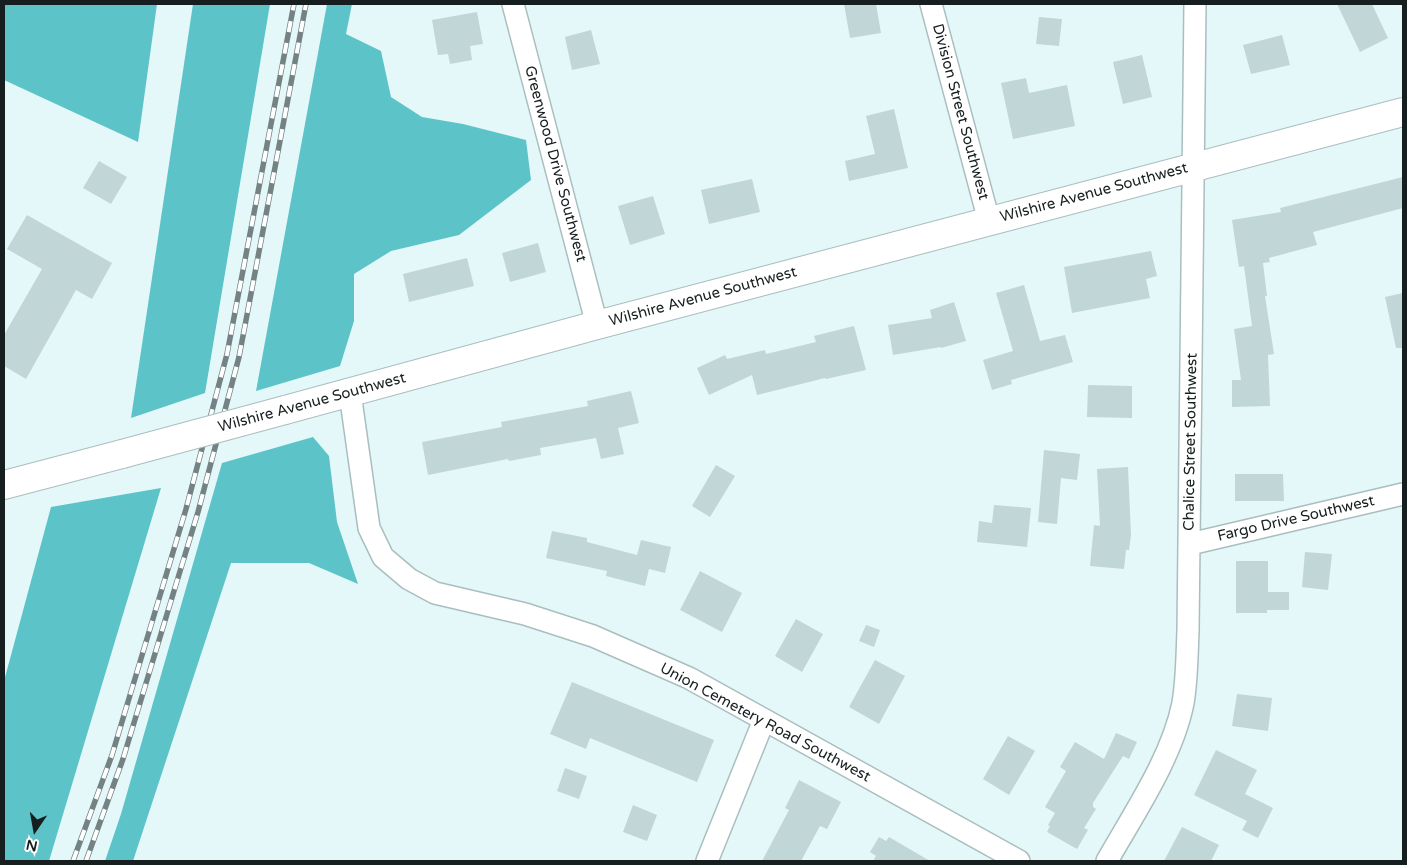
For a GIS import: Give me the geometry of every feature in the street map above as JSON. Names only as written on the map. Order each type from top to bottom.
[{"type":"street","name":"Greenwood Drive Southwest","points":[[513,4],[597,325]]},
{"type":"street","name":"Division Street Southwest","points":[[932,4],[990,221]]},
{"type":"street","name":"Chalice Street Southwest","points":[[1107,861],[1164,760],[1174,735],[1183,703],[1188,631],[1190,544],[1195,4]]},
{"type":"street","name":"Wilshire Avenue Southwest","points":[[4,485],[597,325],[1403,112]]},
{"type":"street","name":"Union Cemetery Road Southwest","points":[[350,393],[369,528],[383,556],[409,579],[435,593],[525,614],[593,636],[690,678],[1019,861]]},
{"type":"street","name":"Fargo Drive Southwest","points":[[1190,544],[1403,494]]},
{"type":"street","points":[[707,861],[764,720]]},
{"type":"shaded area","points":[[4,4],[157,4],[138,142],[4,80]]},
{"type":"shaded area","points":[[193,4],[270,4],[205,393],[131,418]]},
{"type":"shaded area","points":[[327,4],[352,4],[346,34],[381,51],[391,97],[422,117],[463,124],[526,140],[531,180],[459,235],[391,251],[354,274],[354,321],[340,366],[256,391]]},
{"type":"shaded area","points":[[313,437],[329,456],[337,522],[358,584],[309,563],[231,563],[133,861],[105,861],[121,814],[222,463]]},
{"type":"shaded area","points":[[161,488],[49,861],[4,861],[4,681],[51,507]]},
{"type":"building","points":[[844,4],[876,4],[881,33],[850,38]]},
{"type":"building","points":[[1337,4],[1372,4],[1388,38],[1360,52]]},
{"type":"building","points":[[477,12],[483,44],[470,46],[472,60],[450,64],[448,54],[438,55],[432,20]]},
{"type":"building","points":[[1039,17],[1062,19],[1059,46],[1036,44]]},
{"type":"building","points":[[591,30],[600,64],[572,70],[565,37]]},
{"type":"building","points":[[1282,35],[1290,65],[1251,74],[1243,45]]},
{"type":"building","points":[[1142,55],[1152,97],[1123,104],[1113,62]]},
{"type":"building","points":[[1026,78],[1029,93],[1067,85],[1075,126],[1013,139],[1001,83]]},
{"type":"building","points":[[894,109],[908,168],[849,181],[845,161],[875,154],[866,116]]},
{"type":"building","points":[[99,161],[127,177],[111,204],[83,188]]},
{"type":"building","points":[[1403,177],[1403,208],[1313,232],[1317,245],[1269,258],[1270,262],[1263,263],[1267,296],[1265,296],[1274,354],[1268,355],[1270,406],[1232,407],[1232,380],[1241,380],[1234,329],[1252,326],[1244,266],[1239,267],[1232,220],[1281,212],[1280,208]]},
{"type":"building","points":[[752,179],[760,212],[709,224],[701,190]]},
{"type":"building","points":[[653,196],[665,234],[630,245],[618,206]]},
{"type":"building","points":[[27,215],[112,263],[92,299],[76,290],[26,379],[4,366],[4,335],[42,269],[7,249]]},
{"type":"building","points":[[538,243],[546,272],[510,282],[502,253]]},
{"type":"building","points":[[1151,251],[1157,276],[1146,279],[1150,298],[1072,313],[1064,267]]},
{"type":"building","points":[[467,258],[474,286],[409,302],[403,274]]},
{"type":"building","points":[[1024,285],[1040,341],[1065,335],[1073,362],[1011,380],[1012,384],[992,390],[983,360],[1013,351],[996,293]]},
{"type":"building","points":[[1403,293],[1403,348],[1396,348],[1385,297]]},
{"type":"building","points":[[954,302],[966,341],[941,348],[893,355],[888,325],[932,318],[930,310]]},
{"type":"building","points":[[854,326],[866,370],[757,395],[752,375],[709,395],[697,368],[725,355],[727,359],[765,350],[766,354],[816,342],[814,336]]},
{"type":"building","points":[[1088,385],[1132,386],[1132,418],[1087,417]]},
{"type":"building","points":[[631,391],[639,423],[618,428],[624,454],[601,459],[596,438],[540,448],[541,455],[509,461],[508,459],[428,475],[422,442],[502,427],[501,422],[588,406],[587,401]]},
{"type":"building","points":[[1044,450],[1080,454],[1077,480],[1061,478],[1057,524],[1038,522]]},
{"type":"building","points":[[716,465],[735,476],[710,517],[692,506]]},
{"type":"building","points":[[1128,467],[1131,535],[1129,550],[1126,550],[1124,569],[1090,566],[1094,525],[1100,526],[1097,469]]},
{"type":"building","points":[[1235,474],[1283,474],[1284,501],[1235,501]]},
{"type":"building","points":[[994,505],[1031,508],[1027,547],[977,542],[979,521],[992,523]]},
{"type":"building","points":[[552,531],[587,538],[587,542],[637,555],[641,540],[671,547],[665,573],[649,569],[645,586],[606,576],[607,571],[546,558]]},
{"type":"building","points":[[1305,552],[1332,554],[1328,590],[1302,587]]},
{"type":"building","points":[[1236,561],[1268,561],[1268,592],[1289,592],[1289,610],[1267,610],[1267,613],[1236,613]]},
{"type":"building","points":[[700,571],[742,593],[722,632],[680,610]]},
{"type":"building","points":[[796,619],[823,634],[802,672],[775,656]]},
{"type":"building","points":[[866,625],[880,630],[874,647],[859,641]]},
{"type":"building","points":[[875,660],[905,676],[879,724],[849,707]]},
{"type":"building","points":[[572,682],[714,740],[697,782],[590,738],[586,749],[550,734]]},
{"type":"building","points":[[1237,694],[1272,698],[1268,731],[1232,726]]},
{"type":"building","points":[[1116,733],[1137,742],[1129,759],[1123,756],[1093,803],[1093,807],[1096,809],[1084,828],[1088,830],[1077,849],[1047,832],[1050,826],[1048,825],[1055,813],[1045,807],[1066,771],[1060,767],[1075,742],[1104,759]]},
{"type":"building","points":[[1008,736],[1035,751],[1009,795],[983,779]]},
{"type":"building","points":[[1216,750],[1257,770],[1245,794],[1273,808],[1258,838],[1242,830],[1247,821],[1194,795]]},
{"type":"building","points":[[565,768],[587,776],[579,799],[557,791]]},
{"type":"building","points":[[799,780],[841,802],[827,829],[820,826],[801,861],[762,861],[789,810],[785,808]]},
{"type":"building","points":[[633,805],[657,815],[647,841],[623,832]]},
{"type":"building","points":[[1182,827],[1219,845],[1211,861],[1164,861]]},
{"type":"building","points":[[879,837],[886,841],[889,837],[930,861],[873,861],[876,856],[870,852]]},
{"type":"railway","points":[[73,861],[112,755],[186,509],[227,354],[294,4]]},
{"type":"railway","points":[[86,861],[123,759],[198,512],[239,357],[306,4]]}]
